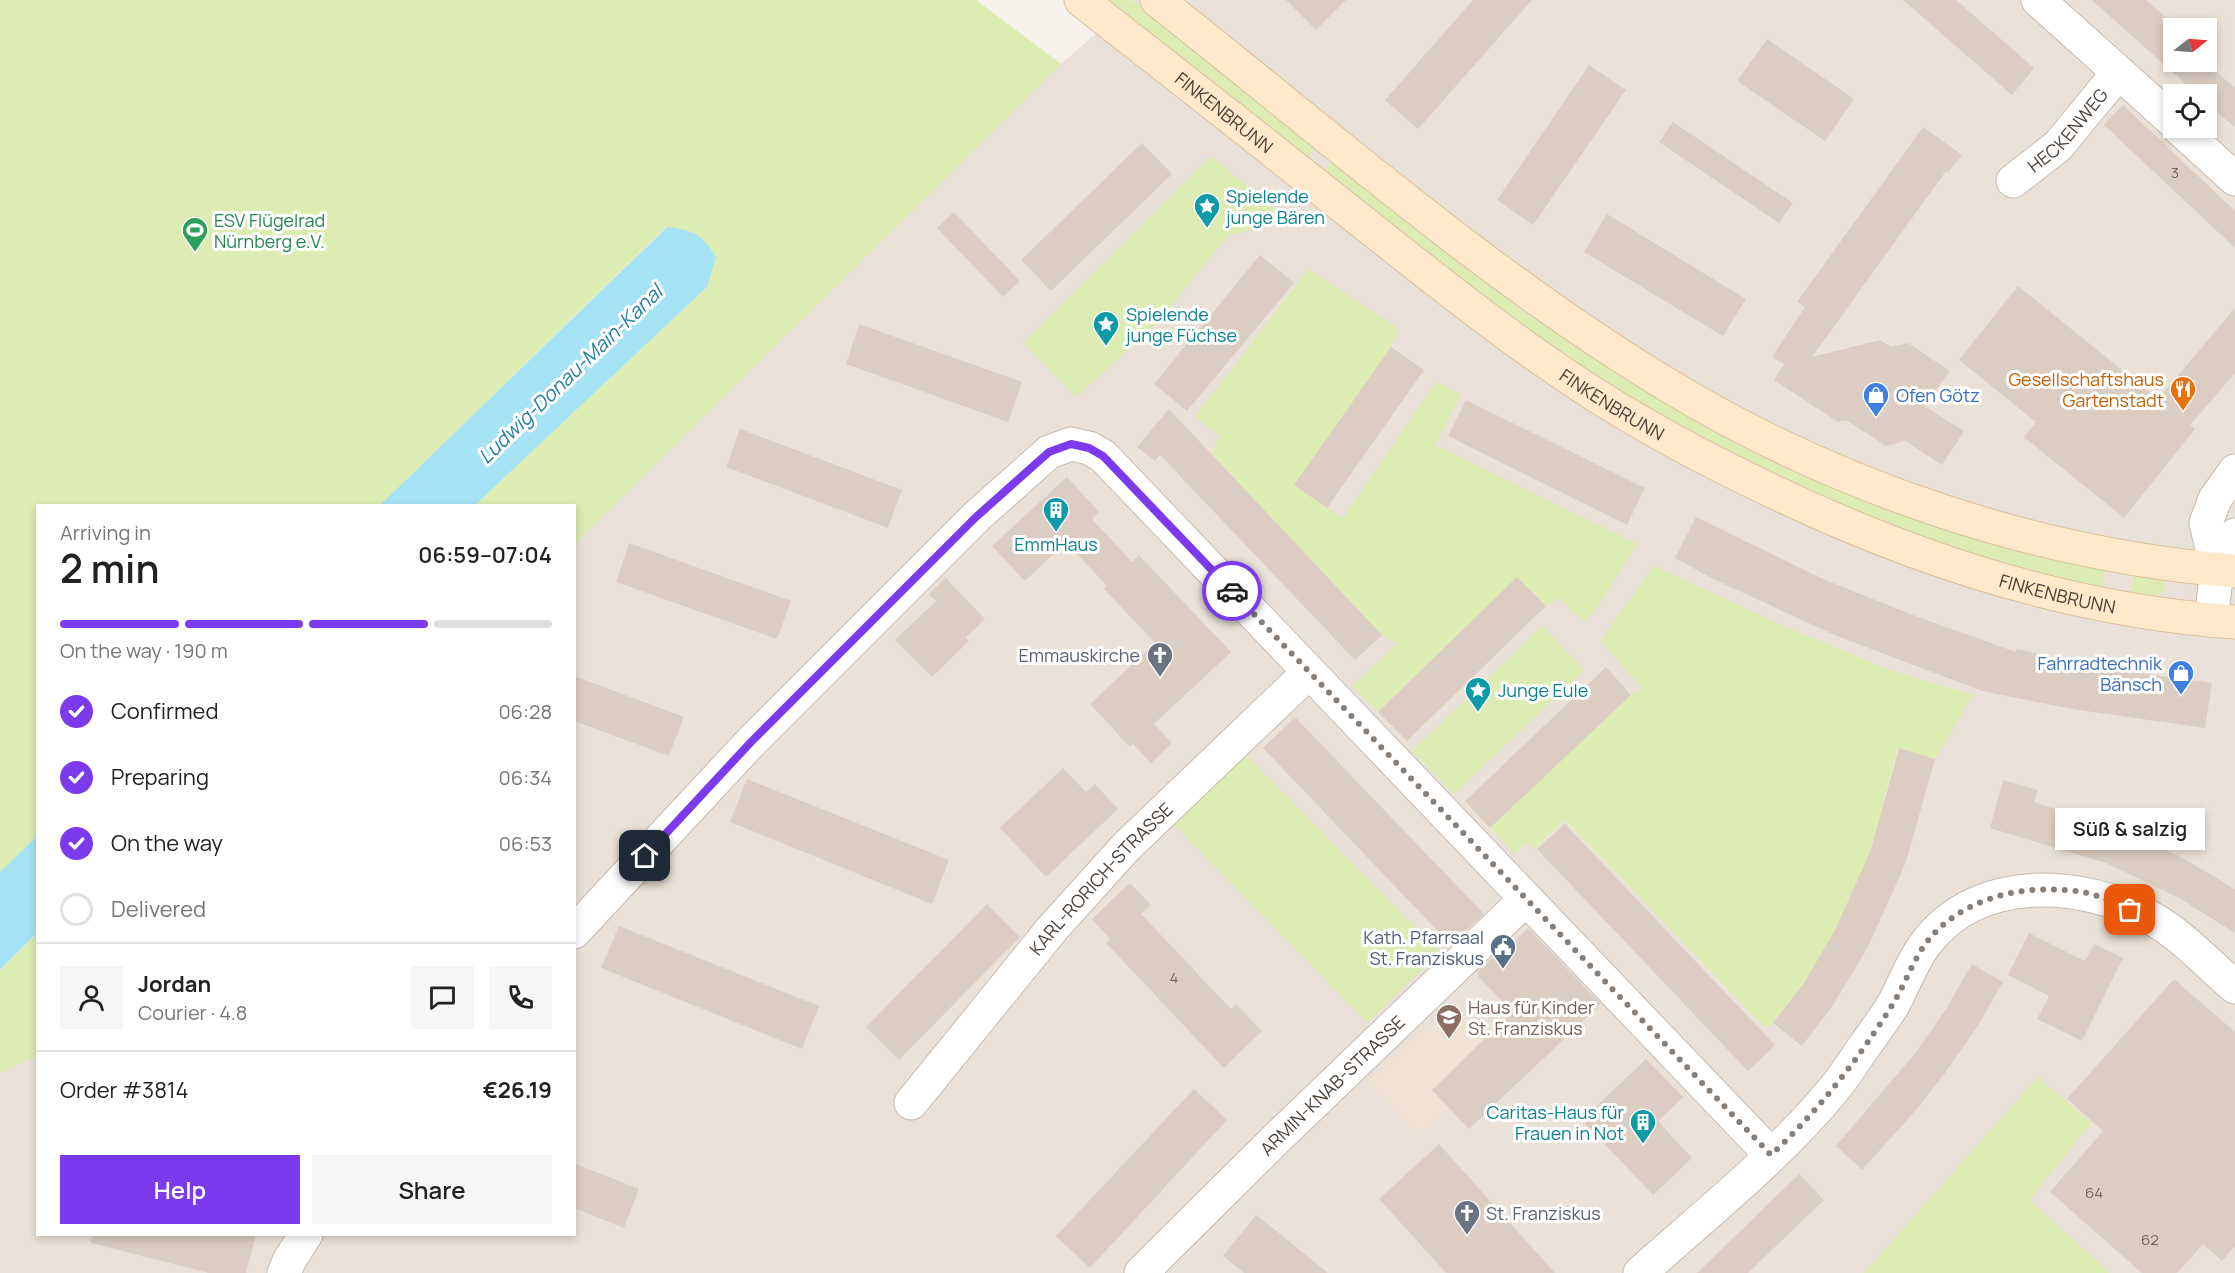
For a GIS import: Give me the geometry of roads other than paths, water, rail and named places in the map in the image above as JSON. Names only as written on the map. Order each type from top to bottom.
[{"type":"main road","name":"FINKENBRUNN","points":[[1081,0],[1495,324],[1596,395],[1670,439],[1807,507],[1896,545],[1939,560],[2022,586],[2095,604],[2153,614],[2223,621]]},
{"type":"main road","points":[[1157,0],[1421,212],[1524,289],[1620,354],[1710,409],[1824,465],[1892,493],[1951,513],[2013,532],[2084,549],[2226,570]]},
{"type":"street","name":"HECKENWEG","points":[[2038,0],[2163,113]]},
{"type":"street","name":"HECKENWEG","points":[[2013,181],[2058,146],[2118,74]]},
{"type":"street","points":[[2190,138],[2235,179]]},
{"type":"street","points":[[576,931],[751,742],[976,517],[1049,452],[1071,444],[1089,448],[1103,456],[1771,1155]]},
{"type":"street","points":[[2226,570],[2206,523],[2215,499],[2235,471]]},
{"type":"street","points":[[2223,621],[2226,570],[2235,536]]},
{"type":"street","name":"KARL-RORICH-STRASSE","points":[[911,1103],[1067,910],[1126,847],[1309,672]]},
{"type":"street","points":[[1640,1273],[1797,1131],[1835,1088],[1892,1006],[1926,943],[1954,915],[1981,902],[2014,892],[2046,890],[2084,892],[2151,918],[2235,987]]},
{"type":"street","name":"ARMIN-KNAB-STRASSE","points":[[1141,1273],[1526,899]]},
{"type":"street","points":[[284,1273],[305,1236]]},
{"type":"water","name":"Ludwig-Donau-Main-Kanal","points":[[667,227],[696,234],[706,243],[716,257],[707,287],[476,504],[381,504]]},
{"type":"water","points":[[36,837],[36,934],[0,970],[0,872]]},
{"type":"place","name":"Spielende junge Bären","points":[[1207,229]]},
{"type":"place","name":"ESV Flügelrad Nürnberg e.V.","points":[[195,253]]},
{"type":"place","name":"Spielende junge Füchse","points":[[1106,347]]},
{"type":"place","name":"Gesellschaftshaus Gartenstadt","points":[[2183,412]]},
{"type":"place","name":"Ofen Götz","points":[[1876,418]]},
{"type":"place","name":"EmmHaus","points":[[1056,533]]},
{"type":"place","name":"Emmauskirche","points":[[1160,678]]},
{"type":"place","name":"Fahrradtechnik Bänsch","points":[[2181,696]]},
{"type":"place","name":"Junge Eule","points":[[1478,713]]},
{"type":"place","name":"Süß & salzig","points":[[2130,910]]},
{"type":"place","name":"Kath. Pfarrsaal St. Franziskus","points":[[1503,970]]},
{"type":"place","name":"Haus für Kinder St. Franziskus","points":[[1449,1040]]},
{"type":"place","name":"Caritas-Haus für Frauen in Not","points":[[1643,1145]]},
{"type":"place","name":"St. Franziskus","points":[[1467,1236]]}]
